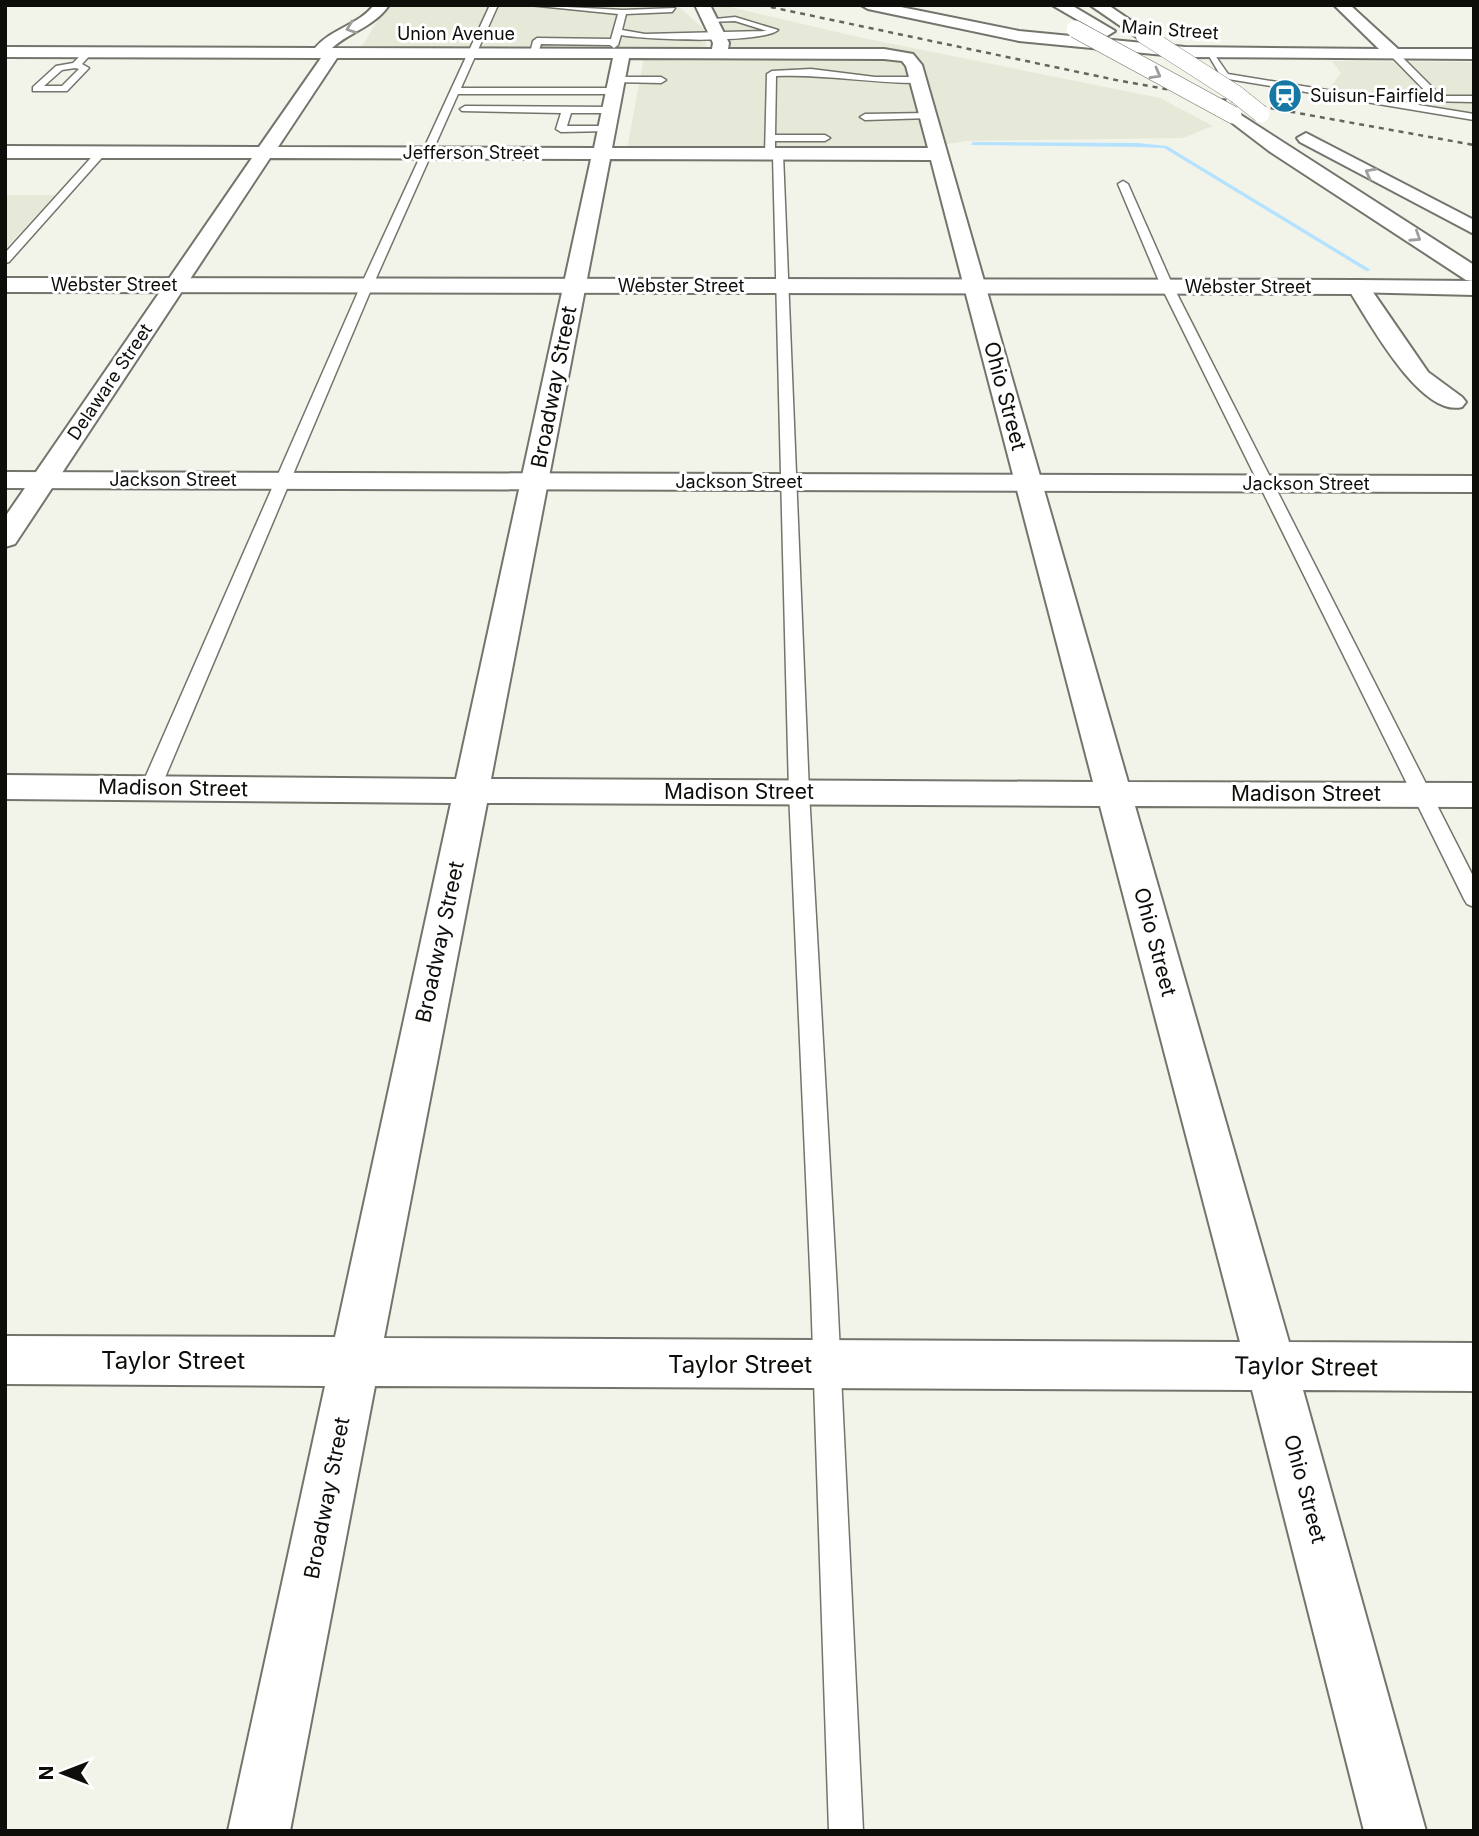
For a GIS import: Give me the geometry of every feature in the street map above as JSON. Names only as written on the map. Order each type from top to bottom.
[{"type":"main road","name":"Delaware Street","points":[[5,538],[265,152],[325,53],[328,40],[338,33],[371,20],[383,5]]},
{"type":"main road","name":"Main Street","points":[[867,5],[1019,36],[1209,53],[1474,54]]},
{"type":"main road","points":[[1059,5],[1333,153],[1462,243],[1474,275]]},
{"type":"main road","points":[[1097,5],[1273,120]]},
{"type":"main road","points":[[1341,5],[1394,54]]},
{"type":"main road","points":[[1044,11],[1233,115],[1285,148],[1462,243]]},
{"type":"main road","points":[[706,12],[721,43],[720,54]]},
{"type":"main road","name":"Union Avenue","points":[[5,52],[534,53],[616,45],[651,54],[829,54],[918,84]]},
{"type":"main road","name":"Broadway Street","points":[[259,1831],[615,85],[616,45]]},
{"type":"main road","name":"Ohio Street","points":[[918,84],[1271,1366],[1395,1831]]},
{"type":"main road","name":"Jefferson Street","points":[[5,152],[428,153],[603,141],[938,154]]},
{"type":"main road","name":"Webster Street","points":[[5,285],[1474,288]]},
{"type":"main road","points":[[1358,287],[1419,377],[1453,402]]},
{"type":"main road","name":"Jackson Street","points":[[5,480],[1474,484]]},
{"type":"main road","name":"Madison Street","points":[[5,787],[1474,795]]},
{"type":"main road","name":"Taylor Street","points":[[5,1360],[1474,1367]]},
{"type":"lane","points":[[152,787],[367,285],[494,5]]},
{"type":"lane","points":[[533,5],[624,12],[673,10]]},
{"type":"lane","points":[[624,12],[616,45],[645,37],[767,34],[774,30],[706,12]]},
{"type":"lane","points":[[645,37],[652,43],[651,54]]},
{"type":"lane","points":[[76,65],[85,68],[64,89],[36,89],[60,68],[76,65],[89,52]]},
{"type":"lane","points":[[1209,53],[1225,76],[1474,117]]},
{"type":"lane","points":[[829,54],[832,72],[829,74]]},
{"type":"lane","points":[[1394,54],[1438,99]]},
{"type":"lane","points":[[846,1831],[828,1366],[799,792],[772,75],[793,72],[829,74],[918,84]]},
{"type":"lane","points":[[455,91],[615,85],[661,80]]},
{"type":"lane","points":[[865,117],[918,84]]},
{"type":"lane","points":[[1356,99],[1474,99]]},
{"type":"lane","points":[[1356,99],[1364,108],[1474,128]]},
{"type":"lane","points":[[465,109],[610,110]]},
{"type":"lane","points":[[567,110],[561,129],[603,141]]},
{"type":"lane","points":[[773,148],[825,138]]},
{"type":"lane","points":[[5,260],[102,152]]},
{"type":"lane","points":[[1123,184],[1167,286],[1474,899]]},
{"type":"lane","points":[[5,235],[27,235]]},
{"type":"shaded area","points":[[387,5],[677,5],[704,29],[707,48],[361,48]]},
{"type":"shaded area","points":[[701,5],[722,5],[858,37],[1160,98],[1213,126],[1183,138],[966,141],[923,148],[627,149],[644,58],[727,58]]},
{"type":"shaded area","points":[[1332,61],[1474,62],[1474,114],[1329,89],[1341,73]]},
{"type":"shaded area","points":[[5,195],[55,195],[5,249]]},
{"type":"waterway","points":[[973,144],[1165,147],[1368,270]]},
{"type":"railway","points":[[761,5],[1116,80],[1474,145]]},
{"type":"place","name":"Suisun-Fairfield","points":[[1285,96]]}]
